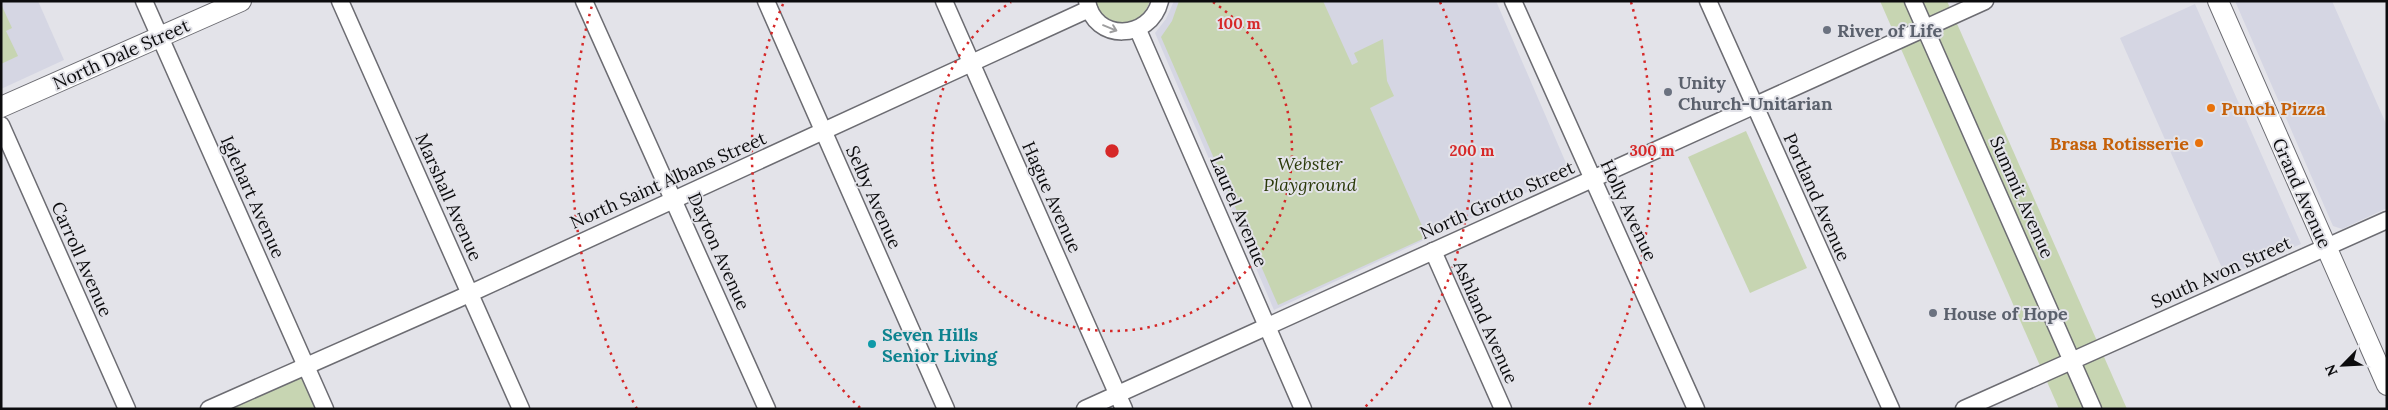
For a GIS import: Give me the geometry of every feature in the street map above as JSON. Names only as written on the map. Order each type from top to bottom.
[{"type":"main road","name":"North Dale Street","points":[[1,107],[241,1]]},
{"type":"main road","name":"Grand Avenue","points":[[2218,1],[2387,385]]},
{"type":"street","name":"Iglehart Avenue","points":[[144,1],[325,409]]},
{"type":"street","name":"Marshall Avenue","points":[[340,1],[521,409]]},
{"type":"street","name":"Dayton Avenue","points":[[584,1],[767,409]]},
{"type":"street","name":"Selby Avenue","points":[[766,1],[946,409]]},
{"type":"street","name":"Hague Avenue","points":[[944,1],[1120,401]]},
{"type":"street","points":[[1138,30],[1148,24],[1160,1]]},
{"type":"street","name":"Holly Avenue","points":[[1513,1],[1696,409]]},
{"type":"street","name":"Portland Avenue","points":[[1708,1],[1891,409]]},
{"type":"street","name":"Summit Avenue","points":[[1913,1],[2093,409]]},
{"type":"street","name":"North Grotto Street","points":[[1085,409],[1120,401],[1266,326],[1985,1]]},
{"type":"street","name":"North Saint Albans Street","points":[[209,409],[470,293],[972,64],[1088,5],[1098,22],[1110,30],[1121,32],[1138,30]]},
{"type":"street","name":"Laurel Avenue","points":[[1138,30],[1303,409]]},
{"type":"street","name":"Carroll Avenue","points":[[1,125],[127,409]]},
{"type":"street","name":"South Avon Street","points":[[1964,409],[2387,220]]},
{"type":"street","name":"Ashland Avenue","points":[[1432,251],[1503,409]]},
{"type":"shaded area","points":[[1,1],[38,1],[64,60],[1,89]]},
{"type":"shaded area","points":[[1174,1],[1496,1],[1569,170],[1568,173],[1274,310],[1155,33],[1166,19]]},
{"type":"shaded area","points":[[2235,1],[2332,1],[2387,126],[2387,208],[2342,229],[2333,226]]},
{"type":"shaded area","points":[[2195,4],[2301,244],[2226,277],[2120,38]]},
{"type":"green space","points":[[1094,1],[1150,1],[1145,11],[1138,18],[1131,22],[1122,23],[1106,17]]},
{"type":"green space","name":"Webster Playground","points":[[1179,1],[1323,1],[1352,65],[1358,62],[1354,53],[1383,39],[1387,81],[1394,96],[1370,108],[1427,237],[1278,305],[1161,37],[1172,21]]},
{"type":"green space","points":[[1880,1],[1947,1],[2127,409],[2059,409]]},
{"type":"green space","points":[[1,4],[12,28],[6,31],[18,56],[1,64]]},
{"type":"green space","points":[[1746,131],[1807,268],[1750,293],[1688,157]]},
{"type":"green space","points":[[303,374],[318,409],[224,409]]},
{"type":"place","name":"River of Life","points":[[1827,30]]},
{"type":"place","name":"Unity Church-Unitarian","points":[[1668,92]]},
{"type":"place","name":"Punch Pizza","points":[[2211,108]]},
{"type":"place","name":"Brasa Rotisserie","points":[[2199,143]]},
{"type":"place","name":"House of Hope","points":[[1933,313]]},
{"type":"place","name":"Seven Hills Senior Living","points":[[872,344]]}]
